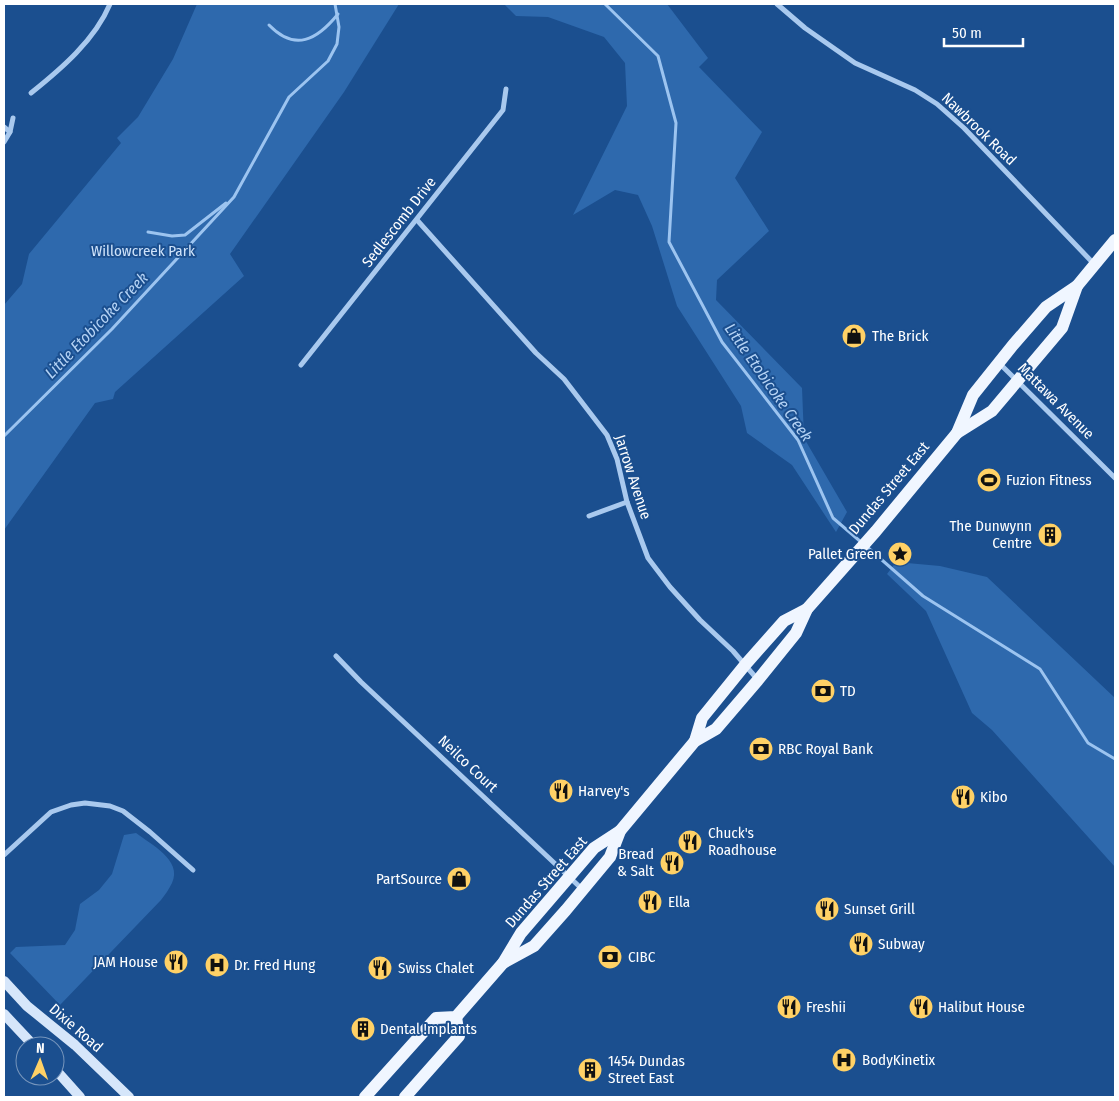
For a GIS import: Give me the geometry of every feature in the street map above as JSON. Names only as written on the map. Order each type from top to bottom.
[{"type":"main road","name":"Dundas Street East","points":[[957,433],[992,411],[1062,328],[1077,286],[1115,240]]},
{"type":"main road","name":"Dundas Street East","points":[[456,1017],[504,963],[520,933],[594,848],[620,831],[695,741],[716,728],[758,680],[796,632],[807,609],[876,531],[957,433],[973,394],[1046,307],[1077,286]]},
{"type":"main road","name":"Dundas Street East","points":[[695,741],[702,718],[745,665],[784,621],[807,609]]},
{"type":"main road","name":"Dundas Street East","points":[[504,963],[534,946],[610,857],[620,831]]},
{"type":"main road","name":"Dixie Road","points":[[4,981],[27,1006],[75,1045],[129,1097]]},
{"type":"main road","points":[[4,1014],[25,1036]]},
{"type":"main road","points":[[365,1097],[436,1018],[456,1017],[459,1036],[405,1097]]},
{"type":"main road","points":[[65,1080],[80,1097]]},
{"type":"street","points":[[31,94],[84,44],[98,26],[110,4]]},
{"type":"street","name":"Nawbrook Road","points":[[777,4],[805,28],[855,63],[915,90],[937,104],[964,128],[1094,264]]},
{"type":"street","name":"Sedlescomb Drive","points":[[301,364],[503,110],[506,89]]},
{"type":"street","points":[[4,142],[10,132],[14,118]]},
{"type":"street","points":[[4,127],[10,132]]},
{"type":"street","name":"Jarrow Avenue","points":[[417,220],[536,353],[564,379],[607,435],[617,459],[627,502],[648,558],[662,578],[700,620],[733,651],[758,680]]},
{"type":"street","name":"Mattawa Avenue","points":[[999,363],[1115,478]]},
{"type":"street","points":[[588,516],[627,502]]},
{"type":"street","name":"Neilco Court","points":[[336,656],[583,890]]},
{"type":"street","points":[[4,855],[51,812],[71,805],[85,803],[110,806],[122,811],[150,832],[193,870]]},
{"type":"green space","name":"Willowcreek Park","points":[[197,4],[399,4],[344,92],[230,254],[244,276],[115,392],[113,399],[95,403],[4,530],[4,305],[22,284],[29,254],[121,143],[117,138],[138,117],[173,59]]},
{"type":"green space","points":[[504,4],[667,4],[708,58],[699,67],[762,132],[735,178],[769,231],[717,280],[716,300],[802,388],[804,438],[847,512],[836,532],[792,465],[747,433],[741,406],[677,306],[652,226],[638,195],[615,190],[573,215],[627,106],[625,63],[604,37],[548,17],[516,16]]},
{"type":"green space","points":[[896,562],[940,566],[987,577],[1115,698],[1115,867],[992,730],[972,713],[926,611],[887,574]]},
{"type":"green space","points":[[136,833],[169,860],[173,867],[172,883],[161,900],[60,1005],[10,953],[16,947],[65,945],[75,930],[80,904],[99,890],[112,874],[124,835]]},
{"type":"waterway","name":"Little Etobicoke Creek","points":[[4,436],[112,329],[234,197],[289,97],[328,61],[337,44],[339,27],[335,4]]},
{"type":"waterway","name":"Little Etobicoke Creek","points":[[605,4],[658,56],[676,123],[669,242],[722,342],[798,440],[833,518],[861,542]]},
{"type":"waterway","points":[[269,25],[288,38],[305,39],[314,36],[322,30],[338,14]]},
{"type":"waterway","points":[[148,232],[172,236],[185,235],[226,203]]},
{"type":"waterway","name":"Little Etobicoke Creek","points":[[866,546],[923,596],[1040,669],[1088,743],[1115,759]]},
{"type":"place","name":"The Brick","points":[[854,336]]},
{"type":"place","name":"Fuzion Fitness","points":[[989,480]]},
{"type":"place","name":"The Dunwynn Centre","points":[[1050,535]]},
{"type":"place","name":"Pallet Green","points":[[900,554]]},
{"type":"place","name":"TD","points":[[823,691]]},
{"type":"place","name":"RBC Royal Bank","points":[[761,749]]},
{"type":"place","name":"Harvey's","points":[[561,791]]},
{"type":"place","name":"Kibo","points":[[963,797]]},
{"type":"place","name":"Chuck's Roadhouse","points":[[690,842]]},
{"type":"place","name":"Bread & Salt","points":[[672,863]]},
{"type":"place","name":"PartSource","points":[[459,879]]},
{"type":"place","name":"Ella","points":[[650,902]]},
{"type":"place","name":"Sunset Grill","points":[[827,909]]},
{"type":"place","name":"Subway","points":[[861,944]]},
{"type":"place","name":"CIBC","points":[[610,957]]},
{"type":"place","name":"JAM House","points":[[176,962]]},
{"type":"place","name":"Dr. Fred Hung","points":[[217,965]]},
{"type":"place","name":"Swiss Chalet","points":[[380,968]]},
{"type":"place","name":"Freshii","points":[[789,1007]]},
{"type":"place","name":"Halibut House","points":[[921,1007]]},
{"type":"place","name":"Dental !mplants","points":[[363,1029]]},
{"type":"place","name":"BodyKinetix","points":[[844,1060]]},
{"type":"place","name":"1454 Dundas Street East","points":[[590,1070]]}]
